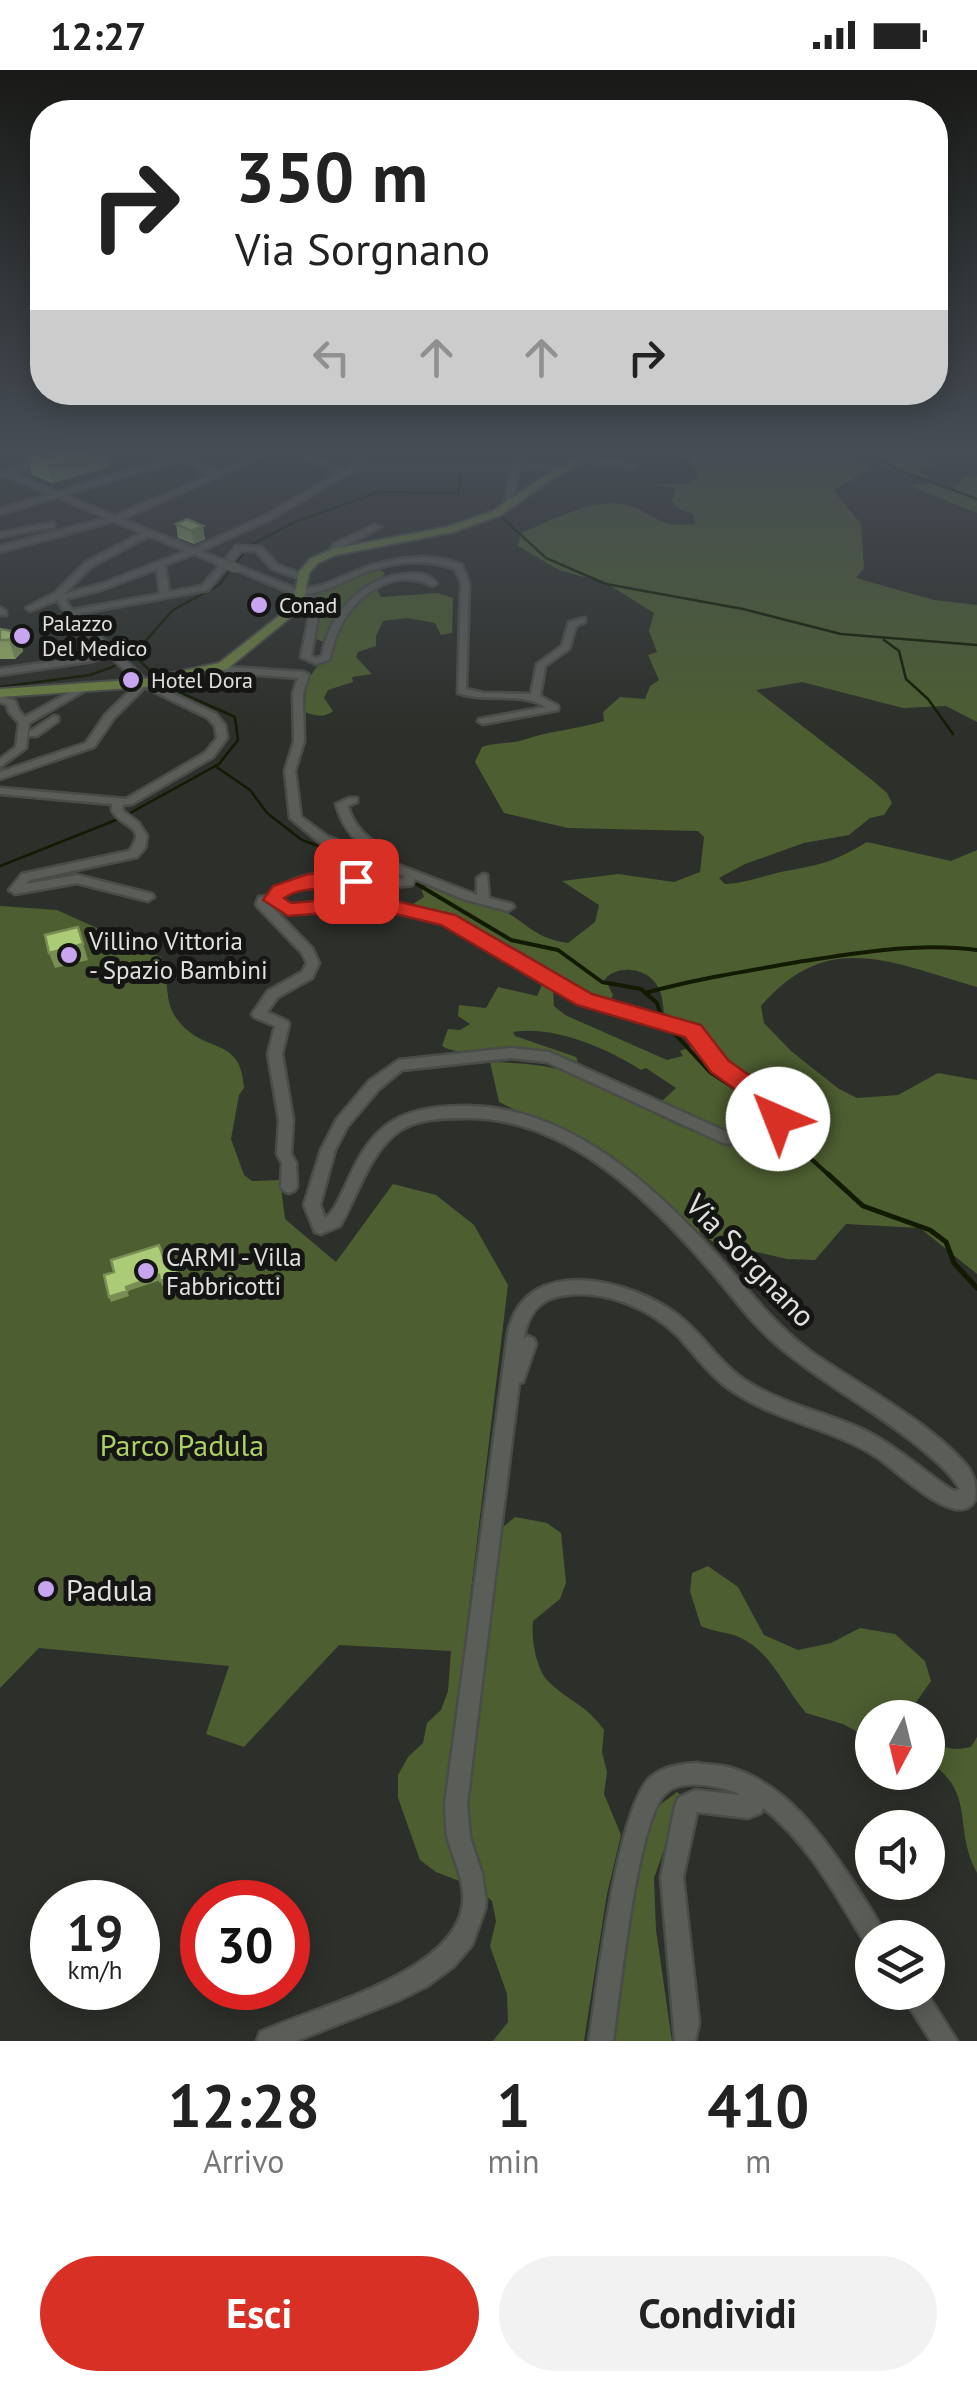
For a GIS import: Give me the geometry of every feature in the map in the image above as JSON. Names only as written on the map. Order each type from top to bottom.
[{"type":"main road","points":[[0,696],[86,686],[123,689],[149,679],[212,670],[258,642],[291,613],[301,595],[307,566],[332,552],[375,544]]},
{"type":"street","points":[[58,597],[89,564],[127,544]]},
{"type":"street","points":[[177,544],[318,600],[306,657],[316,661],[326,658],[327,640],[338,620],[372,587],[383,580],[423,576],[434,584]]},
{"type":"street","points":[[30,608],[99,588],[214,544]]},
{"type":"street","points":[[332,552],[341,544]]},
{"type":"street","points":[[70,613],[164,590],[205,588],[238,549],[258,549],[275,567],[304,577]]},
{"type":"street","points":[[301,595],[329,588],[379,566],[415,561],[459,567],[465,577],[461,692],[535,698],[554,708],[484,721]]},
{"type":"street","points":[[161,564],[164,590]]},
{"type":"street","points":[[58,597],[113,653],[212,716],[220,726],[222,738],[209,755],[118,808]]},
{"type":"street","points":[[535,698],[538,665],[566,647],[572,624],[582,620]]},
{"type":"street","points":[[0,672],[113,653]]},
{"type":"street","points":[[212,670],[304,676],[298,693],[299,741],[290,771],[296,818],[323,839],[409,873],[416,871],[467,896],[508,907]]},
{"type":"street","points":[[24,722],[86,686]]},
{"type":"street","points":[[0,776],[90,745],[123,689]]},
{"type":"street","points":[[0,696],[11,703],[24,722],[29,739]]},
{"type":"street","points":[[0,764],[54,719]]},
{"type":"street","points":[[0,792],[118,808],[134,822],[142,838],[141,847],[133,854],[26,877],[15,890],[76,879],[148,897]]},
{"type":"street","points":[[289,1188],[289,1163],[284,1154],[286,1120],[274,1054],[282,1024],[259,1014],[272,994],[308,974],[314,963],[308,951],[262,904],[263,900],[273,900],[280,890],[308,880],[408,882],[409,873],[403,863],[374,850],[357,834],[342,808],[342,804],[353,800]]},
{"type":"street","points":[[357,834],[385,845]]},
{"type":"street","points":[[483,878],[484,899]]},
{"type":"street","name":"Via Sorgnano","points":[[269,2041],[312,2020],[404,1988],[441,1962],[462,1936],[474,1909],[471,1866],[459,1839],[456,1804],[518,1329],[522,1314],[532,1301],[562,1288],[620,1294],[652,1306],[675,1322],[730,1381],[772,1405],[857,1436],[891,1454],[952,1500],[967,1499],[971,1490],[964,1476],[892,1415],[782,1340],[700,1248],[640,1190],[597,1156],[536,1124],[486,1109],[404,1120],[387,1132],[364,1161],[336,1221],[320,1227],[312,1205],[328,1150],[342,1123],[389,1070],[410,1062],[511,1053],[549,1057],[724,1136],[741,1139],[774,1127],[775,1106],[720,1066],[693,1031],[584,999],[448,920],[375,902],[288,910],[273,900]]},
{"type":"street","points":[[511,1385],[520,1373],[528,1344]]},
{"type":"street","points":[[601,2041],[636,1829],[655,1788],[669,1778],[703,1774],[724,1777],[783,1808],[861,1920]]},
{"type":"street","points":[[685,2036],[687,2023],[672,1877],[678,1831],[686,1806],[695,1801],[748,1807],[753,1805],[751,1789]]},
{"type":"street","points":[[924,2010],[945,2041]]},
{"type":"green space","points":[[862,544],[864,568],[856,578],[934,600],[977,605],[977,722],[946,706],[903,708],[802,682],[756,690],[872,780],[892,803],[884,815],[870,818],[849,835],[804,843],[745,864],[719,878],[725,884],[733,883],[810,866],[867,842],[951,861],[977,850],[977,987],[889,962],[836,959],[811,967],[786,982],[761,1006],[764,1023],[791,1051],[839,1089],[857,1098],[898,1095],[938,1073],[977,1080],[977,1274],[920,1228],[846,1224],[815,1260],[787,1259],[713,1242],[675,1215],[607,1155],[499,1102],[490,1062],[543,1066],[574,1074],[689,1130],[723,1142],[753,1147],[777,1143],[790,1125],[785,1103],[732,1069],[692,1024],[664,1013],[659,990],[641,972],[618,971],[605,979],[613,995],[610,1001],[559,979],[464,925],[413,904],[424,897],[421,888],[426,885],[496,908],[535,932],[568,943],[595,922],[599,905],[562,881],[618,874],[674,882],[700,872],[704,837],[698,831],[568,828],[504,813],[475,762],[482,747],[604,721],[603,712],[620,697],[645,699],[650,686],[659,680],[648,655],[657,652],[649,631],[654,613],[606,583],[559,570],[518,546]]},
{"type":"green space","points":[[377,569],[385,573],[375,585],[381,597],[438,593],[453,598],[452,633],[441,635],[435,623],[407,618],[383,621],[376,646],[358,652],[356,657],[372,674],[352,677],[353,682],[328,690],[324,698],[333,711],[330,713],[319,716],[305,712],[309,681],[328,658],[328,644],[314,638],[324,601],[310,597]]},
{"type":"green space","name":"Parco Padula","points":[[0,906],[57,910],[161,957],[170,1005],[177,1019],[198,1038],[229,1052],[241,1071],[244,1088],[239,1095],[231,1139],[244,1175],[252,1181],[280,1180],[285,1219],[336,1262],[393,1184],[436,1195],[474,1225],[508,1285],[465,1640],[485,1639],[503,1527],[515,1517],[547,1523],[561,1533],[566,1583],[560,1599],[533,1621],[535,1653],[549,1682],[604,1730],[604,1794],[621,1835],[607,1894],[584,2041],[493,2041],[508,2022],[507,1994],[490,1946],[496,1921],[492,1901],[475,1887],[436,1872],[420,1860],[398,1798],[398,1775],[408,1757],[423,1743],[427,1723],[441,1710],[448,1691],[451,1651],[339,1645],[244,1747],[206,1734],[229,1666],[39,1648],[0,1688]]},
{"type":"green space","points":[[543,983],[553,987],[554,1006],[565,1015],[667,1060],[683,1056],[680,1051],[695,1045],[712,1070],[761,1101],[765,1110],[762,1123],[748,1134],[712,1127],[661,1102],[676,1088],[646,1068],[641,1070],[598,1047],[564,1036],[513,1032],[576,1057],[578,1062],[525,1050],[465,1052],[442,1046],[448,1029],[460,1030],[470,1024],[458,1016],[459,1005],[486,1008],[498,987],[537,996]]},
{"type":"green space","points":[[708,1566],[738,1587],[764,1635],[798,1650],[831,1643],[860,1628],[895,1634],[925,1661],[931,1681],[918,1700],[855,1700],[855,1731],[806,1713],[760,1652],[739,1637],[701,1626],[690,1591],[692,1573]]},
{"type":"green space","points":[[977,1737],[977,1873],[970,1856],[953,1785],[945,1775],[945,1747],[971,1747]]},
{"type":"green space","points":[[677,1792],[683,1797],[654,1878],[656,1930],[672,2041],[611,2041],[638,1853],[657,1807]]},
{"type":"building","points":[[0,629],[17,632],[9,640],[0,640]]},
{"type":"building","points":[[78,927],[83,944],[49,953],[45,935]]},
{"type":"building","name":"CARMI - Villa Fabbricotti","points":[[159,1245],[163,1256],[172,1253],[178,1275],[160,1281],[159,1275],[109,1297],[104,1275],[114,1272],[111,1260]]},
{"type":"waterway","points":[[0,687],[90,675],[112,667],[134,654],[173,610],[219,585],[253,544]]},
{"type":"waterway","points":[[531,544],[546,558],[606,584],[743,609],[841,634],[977,645]]},
{"type":"waterway","points":[[884,640],[899,651],[906,679],[928,699],[953,734]]},
{"type":"waterway","points":[[135,656],[166,686],[235,717],[238,740],[215,766]]},
{"type":"waterway","points":[[0,866],[121,818],[215,766]]},
{"type":"waterway","points":[[215,766],[250,790],[267,813],[302,840],[399,876]]},
{"type":"waterway","points":[[393,874],[404,878]]},
{"type":"waterway","points":[[417,884],[511,940],[558,950],[602,982],[645,993]]},
{"type":"waterway","points":[[645,993],[865,952],[932,947],[977,950]]},
{"type":"waterway","points":[[645,993],[657,1003],[661,1016]]},
{"type":"waterway","points":[[673,1032],[710,1072],[748,1097],[767,1121]]},
{"type":"waterway","points":[[784,1134],[831,1177]]},
{"type":"waterway","points":[[828,1174],[863,1206],[930,1230],[946,1242],[954,1263],[977,1288]]},
{"type":"place","name":"Conad","points":[[259,605]]},
{"type":"place","name":"Palazzo Del Medico","points":[[22,636]]},
{"type":"place","name":"Hotel Dora","points":[[131,680]]},
{"type":"place","name":"Villino Vittoria - Spazio Bambini","points":[[69,955]]},
{"type":"place","name":"CARMI - Villa Fabbricotti","points":[[146,1271]]},
{"type":"place","name":"Padula","points":[[46,1589]]},
{"type":"route","points":[[356,881],[308,880],[280,890],[273,900],[288,910],[375,902],[448,920],[564,990],[605,1007],[693,1031],[720,1066],[775,1106],[778,1119]]}]
